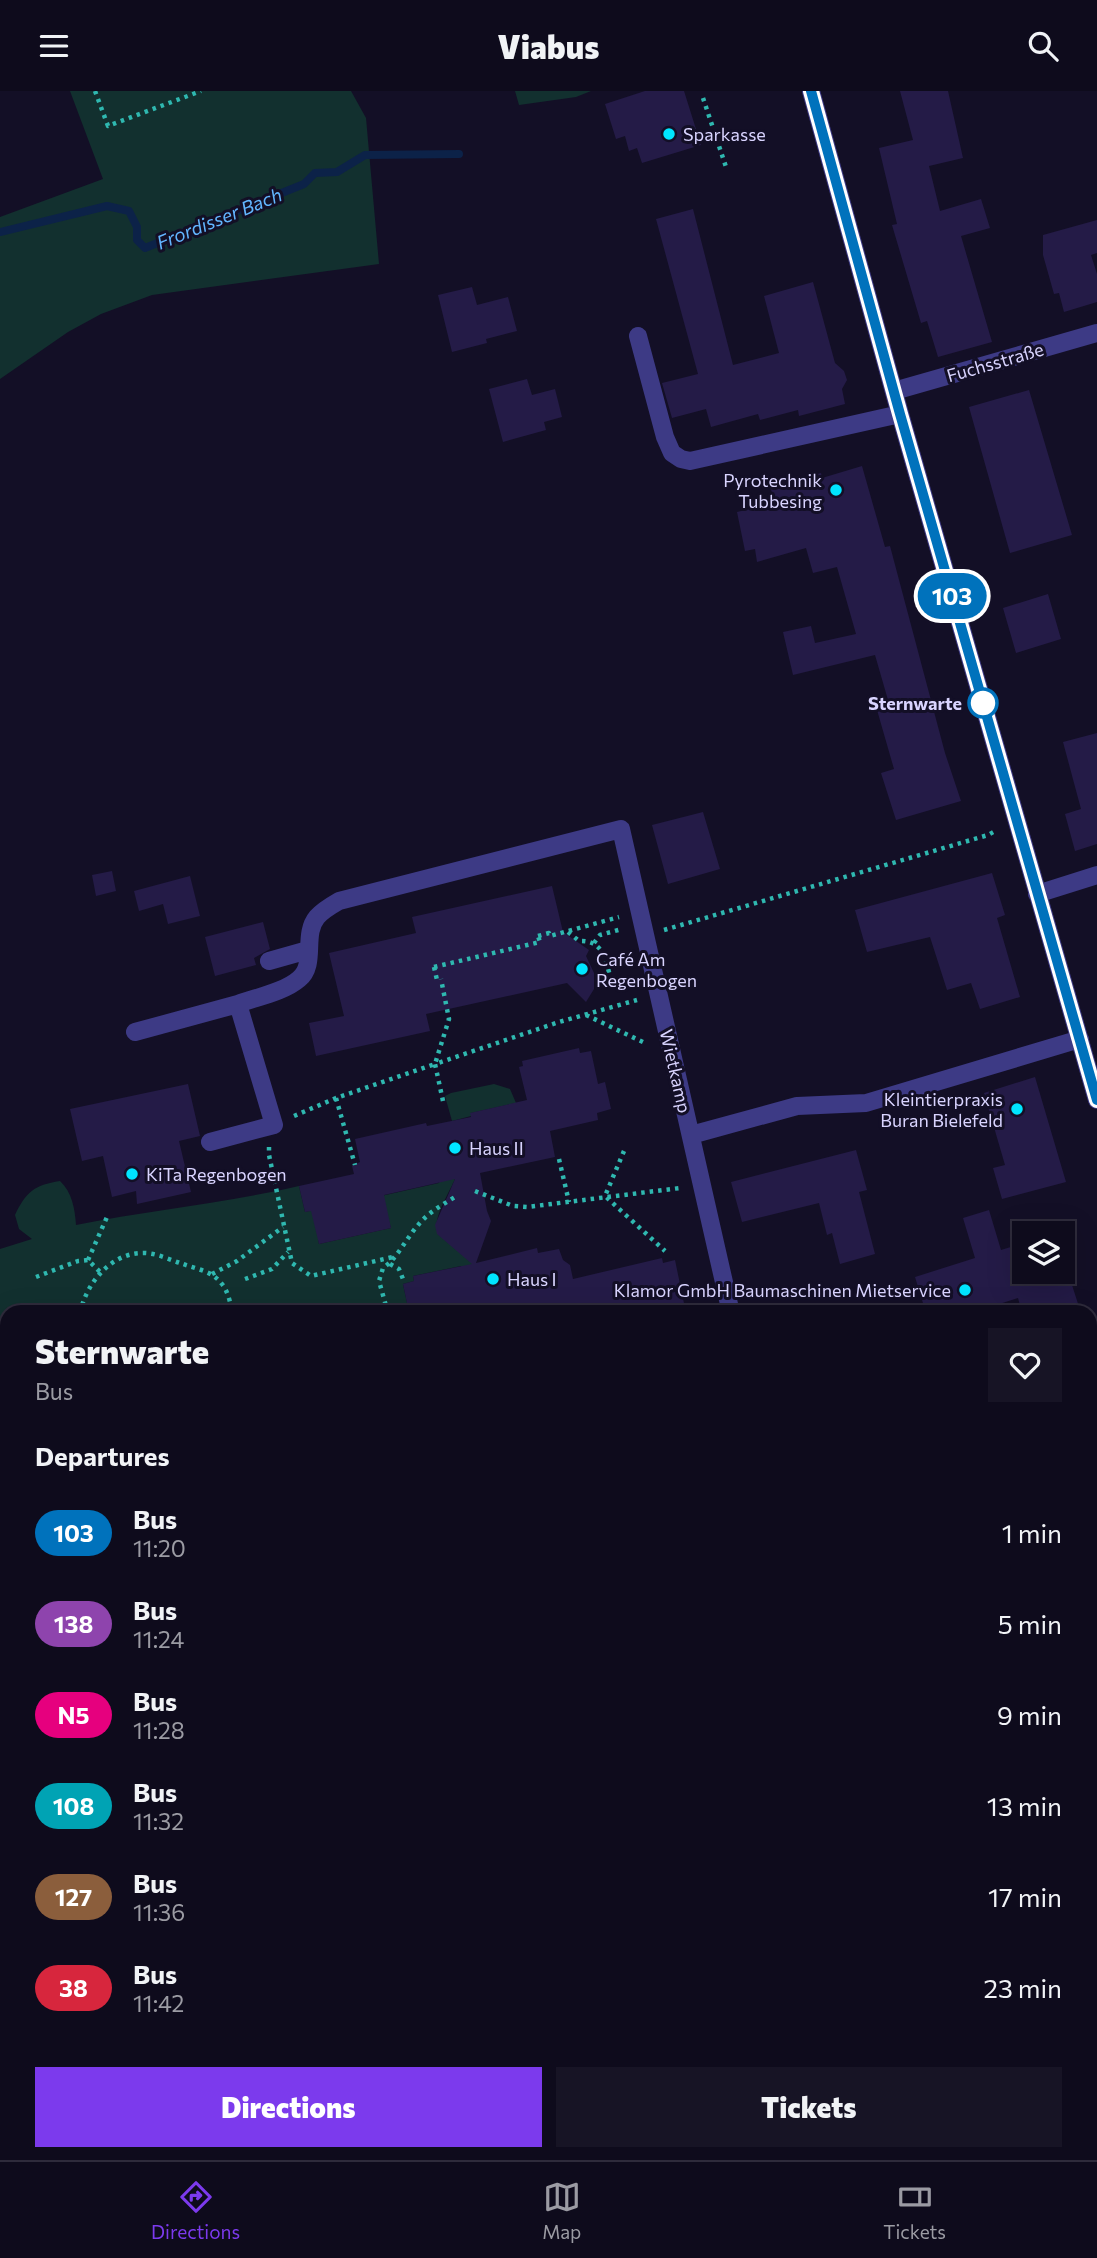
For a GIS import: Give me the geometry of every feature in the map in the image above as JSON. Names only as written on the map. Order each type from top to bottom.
[{"type":"street","points":[[811,91],[900,414],[1097,1100]]},
{"type":"street","name":"Fuchsstraße","points":[[894,391],[1097,333]]},
{"type":"street","points":[[638,337],[665,437],[672,453],[681,459],[690,461],[900,414]]},
{"type":"street","name":"Wietkamp","points":[[308,950],[309,933],[316,918],[339,901],[621,829],[729,1305]]},
{"type":"street","points":[[1037,894],[1097,875]]},
{"type":"street","points":[[135,1032],[238,1005],[289,985],[301,977],[308,963],[308,950],[269,961]]},
{"type":"street","points":[[210,1142],[274,1125],[238,1005]]},
{"type":"street","points":[[691,1135],[797,1106],[866,1103],[1080,1039]]},
{"type":"path","points":[[95,91],[108,125],[201,91]]},
{"type":"path","points":[[704,98],[727,170]]},
{"type":"path","points":[[657,932],[988,835],[1016,819]]},
{"type":"path","points":[[443,1101],[435,1063],[449,1019],[434,967],[540,942],[538,936],[549,933],[550,936],[619,917]]},
{"type":"path","points":[[594,943],[600,935],[622,929]]},
{"type":"path","points":[[567,931],[579,941],[594,943],[603,953],[610,976]]},
{"type":"path","points":[[393,1257],[311,1276],[292,1263],[268,1155],[274,1125],[336,1098],[435,1063],[659,995]]},
{"type":"path","points":[[586,1015],[648,1044]]},
{"type":"path","points":[[336,1098],[355,1165]]},
{"type":"path","points":[[606,1196],[624,1151]]},
{"type":"path","points":[[559,1159],[569,1202]]},
{"type":"path","points":[[475,1191],[513,1206],[527,1207],[680,1188],[701,1180]]},
{"type":"path","points":[[606,1196],[665,1251]]},
{"type":"path","points":[[386,1305],[379,1281],[383,1268],[390,1264],[419,1223],[436,1208],[455,1197]]},
{"type":"path","points":[[88,1260],[107,1217]]},
{"type":"path","points":[[211,1274],[262,1245],[284,1226]]},
{"type":"path","points":[[245,1279],[272,1269],[288,1251]]},
{"type":"path","points":[[82,1305],[87,1290],[100,1272],[126,1256],[141,1253],[153,1254],[211,1274],[225,1288],[230,1305]]},
{"type":"path","points":[[88,1260],[100,1272]]},
{"type":"path","points":[[36,1276],[88,1260]]},
{"type":"path","points":[[390,1264],[400,1269],[403,1279]]},
{"type":"green space","points":[[70,91],[351,91],[366,118],[379,264],[152,295],[101,314],[68,332],[0,379],[0,217],[103,179]]},
{"type":"green space","points":[[515,91],[591,91],[576,97],[519,105]]},
{"type":"green space","points":[[494,1084],[510,1089],[516,1103],[471,1113],[471,1116],[452,1121],[445,1096]]},
{"type":"green space","points":[[454,1175],[455,1179],[438,1215],[438,1232],[442,1238],[452,1240],[477,1267],[462,1270],[461,1266],[413,1276],[414,1281],[403,1284],[408,1305],[0,1305],[0,1249],[32,1239],[19,1229],[15,1215],[27,1195],[37,1187],[60,1181],[72,1201],[76,1225],[299,1186],[305,1212],[314,1210],[319,1244],[391,1228],[381,1196],[439,1183],[440,1178]]},
{"type":"building","points":[[645,91],[684,91],[701,145],[642,163],[637,148],[629,151],[625,136],[616,139],[605,104]]},
{"type":"building","points":[[900,91],[948,91],[963,158],[929,166],[940,211],[981,199],[990,228],[961,236],[992,342],[938,357],[927,321],[921,323],[892,225],[897,224],[879,148],[913,140]]},
{"type":"building","points":[[693,209],[733,365],[779,353],[764,296],[813,282],[835,363],[844,371],[847,380],[842,389],[845,404],[799,416],[798,410],[760,420],[758,414],[711,427],[706,409],[672,418],[662,383],[698,374],[656,219]]},
{"type":"building","points":[[1097,220],[1097,253],[1091,255],[1097,274],[1097,302],[1064,312],[1059,293],[1054,294],[1043,255],[1043,235]]},
{"type":"building","points":[[472,287],[477,305],[508,297],[517,331],[486,339],[487,343],[452,352],[438,295]]},
{"type":"building","points":[[527,379],[532,395],[555,389],[562,417],[544,422],[546,430],[503,442],[489,389]]},
{"type":"building","points":[[1029,390],[1072,535],[1010,553],[969,407]]},
{"type":"building","points":[[862,466],[885,547],[890,546],[945,753],[961,801],[896,820],[881,773],[894,769],[875,703],[888,700],[875,655],[793,675],[783,632],[811,626],[815,643],[856,634],[837,567],[813,573],[806,548],[757,562],[755,549],[745,551],[737,512],[775,503],[770,486],[821,473],[822,478]]},
{"type":"building","points":[[1048,594],[1061,639],[1016,653],[1003,608]]},
{"type":"building","points":[[1097,733],[1097,844],[1075,851],[1065,814],[1081,809],[1063,742]]},
{"type":"building","points":[[703,812],[720,869],[668,884],[652,825]]},
{"type":"building","points":[[112,871],[116,891],[96,896],[92,875]]},
{"type":"building","points":[[992,873],[1005,915],[997,918],[1020,997],[980,1009],[971,983],[947,990],[930,937],[867,952],[855,910]]},
{"type":"building","points":[[190,876],[200,916],[168,924],[163,904],[139,911],[134,891]]},
{"type":"building","points":[[552,886],[563,932],[589,950],[586,956],[594,973],[594,989],[586,1002],[567,983],[426,1014],[430,1031],[316,1056],[309,1023],[344,1016],[329,953],[416,933],[412,917]]},
{"type":"building","points":[[263,922],[270,949],[254,958],[256,965],[215,976],[205,937]]},
{"type":"building","points":[[579,1048],[580,1053],[591,1051],[598,1084],[605,1082],[611,1109],[597,1113],[598,1120],[550,1131],[555,1157],[480,1173],[491,1221],[476,1263],[537,1248],[538,1253],[559,1249],[563,1260],[570,1265],[573,1279],[662,1258],[663,1263],[675,1260],[684,1305],[407,1305],[403,1284],[414,1281],[413,1276],[472,1264],[437,1234],[435,1225],[455,1179],[384,1195],[391,1228],[319,1244],[311,1211],[305,1212],[299,1186],[354,1174],[352,1166],[360,1162],[355,1139],[426,1123],[427,1126],[471,1117],[470,1113],[527,1100],[519,1067],[523,1066],[522,1061]]},
{"type":"building","points":[[1035,1077],[1066,1182],[1002,1199],[993,1168],[1005,1165],[984,1093]]},
{"type":"building","points":[[188,1084],[200,1136],[179,1141],[191,1192],[137,1204],[136,1191],[112,1197],[103,1156],[82,1161],[70,1109]]},
{"type":"building","points":[[856,1150],[867,1190],[859,1192],[875,1254],[840,1264],[832,1233],[827,1235],[819,1203],[742,1222],[731,1182]]},
{"type":"building","points":[[989,1210],[1001,1250],[1012,1247],[1012,1284],[1072,1284],[1078,1305],[1020,1305],[1018,1298],[996,1305],[924,1305],[915,1277],[975,1258],[963,1218]]},
{"type":"waterway","name":"Frordisser Bach","points":[[0,232],[107,206],[129,211],[137,227],[137,240],[145,248],[304,184],[315,173],[337,172],[365,155],[459,154]]},
{"type":"bus line","name":"103","points":[[811,91],[900,414],[1097,1100]]},
{"type":"place","name":"Sparkasse","points":[[669,134]]},
{"type":"place","name":"Pyrotechnik Tubbesing","points":[[836,490]]},
{"type":"place","name":"Sternwarte","points":[[983,703]]},
{"type":"place","name":"Café Am Regenbogen","points":[[582,969]]},
{"type":"place","name":"Kleintierpraxis Buran Bielefeld","points":[[1017,1109]]},
{"type":"place","name":"Haus II","points":[[455,1148]]},
{"type":"place","name":"KiTa Regenbogen","points":[[132,1174]]},
{"type":"place","name":"Haus I","points":[[493,1279]]},
{"type":"place","name":"Klamor GmbH Baumaschinen Mietservice","points":[[965,1290]]}]
